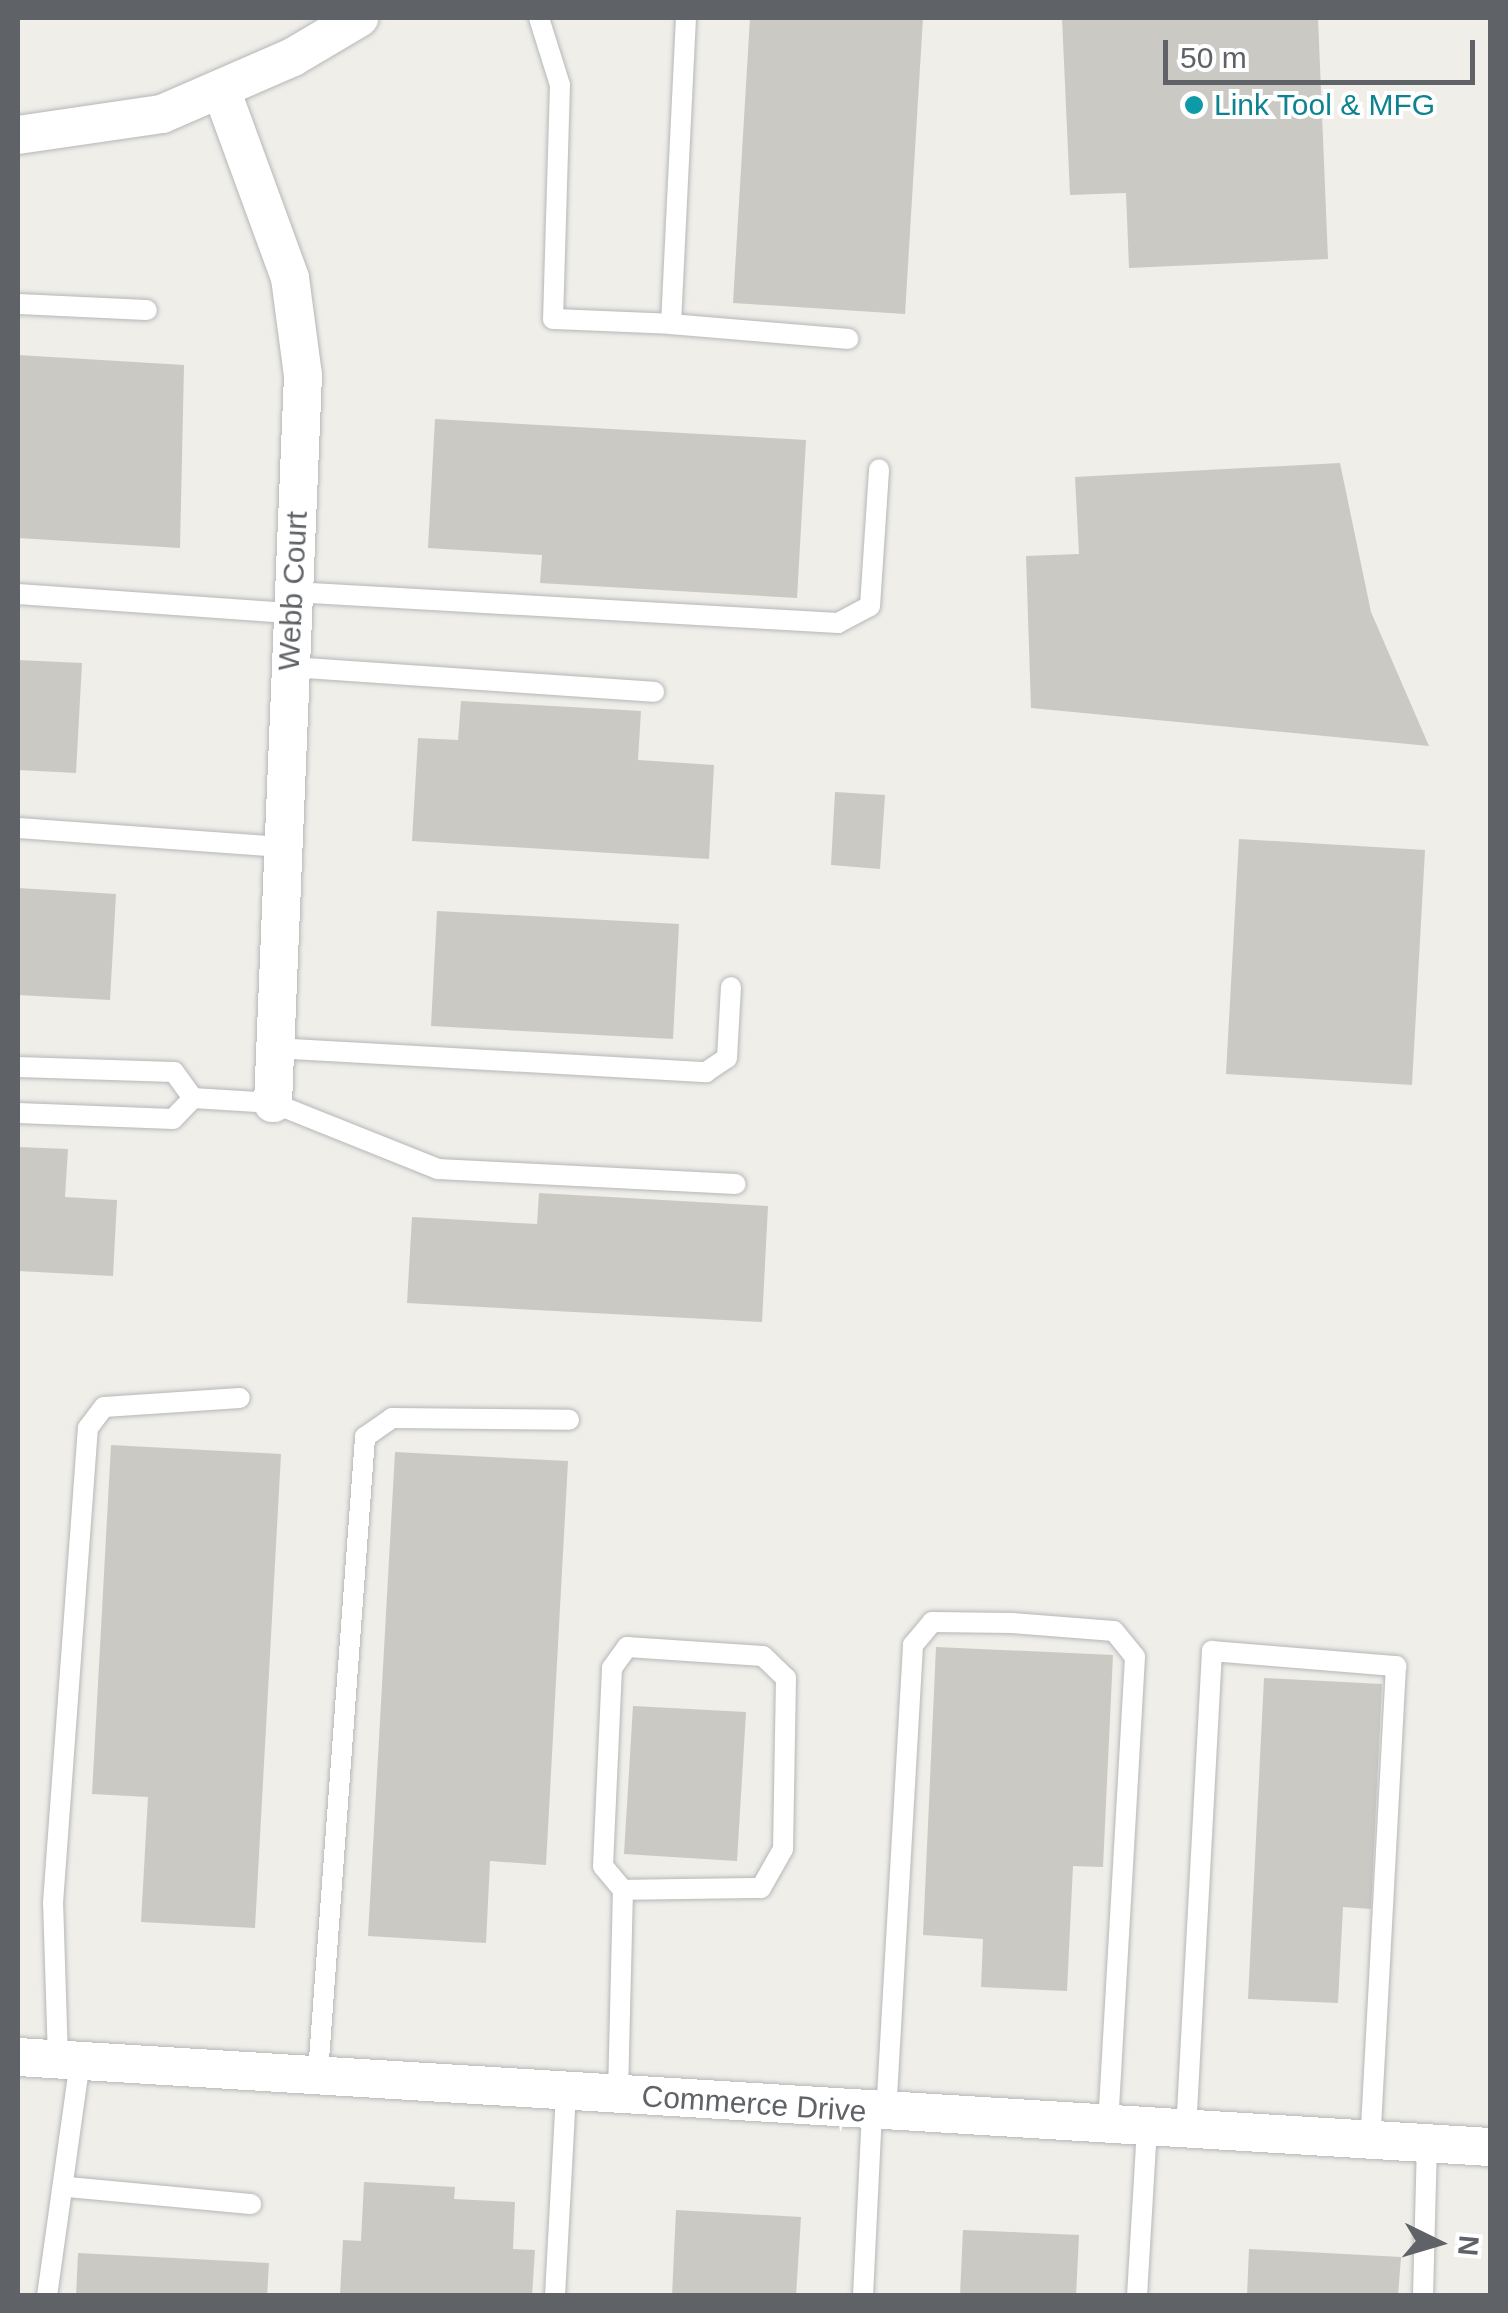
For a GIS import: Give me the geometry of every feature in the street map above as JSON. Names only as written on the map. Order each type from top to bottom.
[{"type":"street","points":[[18,136],[162,114],[222,92],[359,18]]},
{"type":"street","name":"Webb Court","points":[[222,92],[290,278],[301,333],[273,1103]]},
{"type":"street","name":"Commerce Drive","points":[[18,2057],[1108,2128],[1490,2146]]},
{"type":"lane","points":[[539,18],[560,86],[553,319],[848,339]]},
{"type":"lane","points":[[671,324],[686,18]]},
{"type":"lane","points":[[18,304],[147,310]]},
{"type":"lane","points":[[18,594],[838,622],[870,606],[879,469]]},
{"type":"lane","points":[[290,667],[654,692]]},
{"type":"lane","points":[[18,828],[282,847]]},
{"type":"lane","points":[[274,1048],[706,1072],[727,1058],[731,987]]},
{"type":"lane","points":[[18,1067],[174,1072],[194,1098],[273,1103],[438,1169],[736,1184]]},
{"type":"lane","points":[[18,1113],[174,1119],[194,1098]]},
{"type":"lane","points":[[47,2296],[50,2242],[67,2187],[69,2060],[53,1903],[88,1428],[104,1407],[240,1398]]},
{"type":"lane","points":[[318,2074],[364,1437],[392,1418],[569,1420]]},
{"type":"lane","points":[[863,2296],[913,1645],[932,1622],[1114,1631],[1135,1657],[1108,2128]]},
{"type":"lane","points":[[618,2094],[623,1890],[603,1866],[612,1668],[627,1647],[762,1656],[786,1678],[784,1849],[761,1888],[623,1890]]},
{"type":"lane","points":[[1186,2131],[1212,1650],[1396,1666],[1370,2141]]},
{"type":"lane","points":[[555,2296],[566,2090]]},
{"type":"lane","points":[[1137,2296],[1147,2130]]},
{"type":"lane","points":[[1423,2296],[1427,2144]]},
{"type":"lane","points":[[67,2187],[251,2204]]},
{"type":"building","points":[[750,18],[923,18],[905,314],[733,303]]},
{"type":"building","name":"Link Tool & MFG","points":[[1062,18],[1318,18],[1328,259],[1129,268],[1126,193],[1070,195]]},
{"type":"building","points":[[18,355],[184,365],[180,548],[18,538]]},
{"type":"building","points":[[435,419],[806,440],[797,598],[540,583],[542,555],[428,548]]},
{"type":"building","points":[[1340,463],[1371,612],[1429,746],[1031,708],[1026,556],[1079,554],[1075,477]]},
{"type":"building","points":[[18,660],[82,663],[76,773],[18,770]]},
{"type":"building","points":[[461,701],[641,711],[638,760],[714,765],[709,859],[412,841],[418,738],[458,740]]},
{"type":"building","points":[[835,792],[885,795],[880,869],[831,865]]},
{"type":"building","points":[[1239,839],[1425,850],[1412,1085],[1226,1074]]},
{"type":"building","points":[[18,888],[116,894],[110,1000],[18,995]]},
{"type":"building","points":[[437,911],[679,924],[673,1039],[431,1026]]},
{"type":"building","points":[[18,1147],[68,1149],[65,1197],[117,1200],[113,1276],[18,1271]]},
{"type":"building","points":[[539,1193],[768,1206],[762,1322],[407,1303],[412,1217],[537,1224]]},
{"type":"building","points":[[111,1445],[281,1454],[255,1928],[141,1922],[148,1797],[92,1794]]},
{"type":"building","points":[[395,1452],[568,1461],[546,1865],[490,1861],[486,1943],[368,1936]]},
{"type":"building","points":[[936,1647],[1113,1655],[1103,1867],[1073,1866],[1067,1991],[981,1987],[983,1939],[923,1935]]},
{"type":"building","points":[[1264,1678],[1382,1684],[1371,1909],[1343,1907],[1338,2003],[1248,1999]]},
{"type":"building","points":[[633,1706],[746,1712],[737,1861],[624,1854]]},
{"type":"building","points":[[364,2182],[455,2187],[454,2199],[515,2202],[513,2249],[535,2250],[532,2296],[340,2296],[343,2240],[361,2241]]},
{"type":"building","points":[[676,2210],[801,2217],[796,2296],[672,2296]]},
{"type":"building","points":[[963,2230],[1079,2235],[1076,2296],[960,2296]]},
{"type":"building","points":[[1249,2249],[1401,2257],[1398,2296],[1247,2296]]},
{"type":"building","points":[[78,2253],[269,2263],[267,2296],[76,2296]]},
{"type":"place","name":"Link Tool & MFG","points":[[1194,105]]}]
